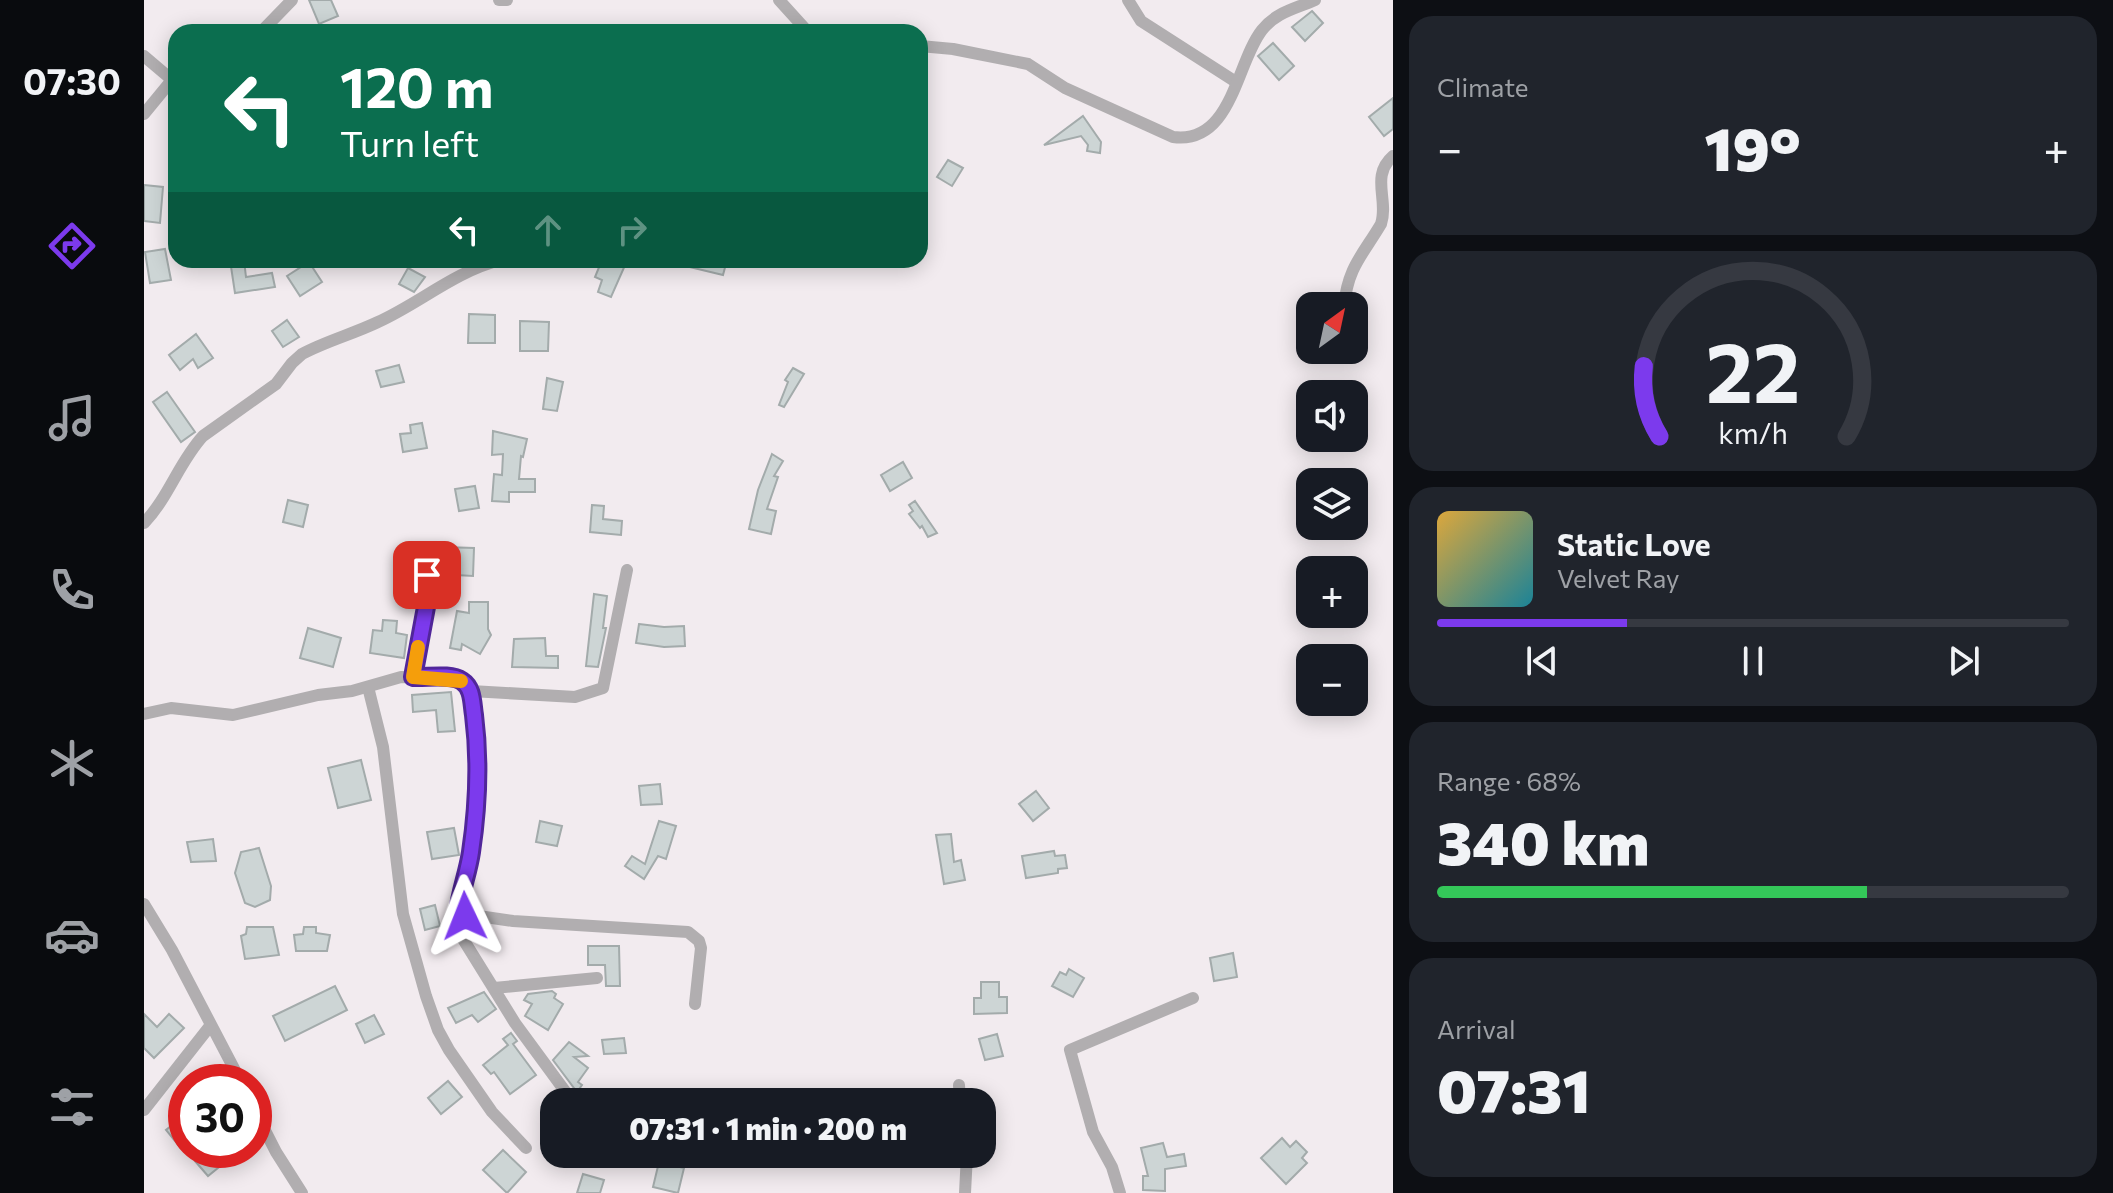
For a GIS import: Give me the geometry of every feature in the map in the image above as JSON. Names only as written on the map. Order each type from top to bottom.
[{"type":"street","points":[[269,24],[292,0]]},
{"type":"street","points":[[499,0],[507,0]]},
{"type":"street","points":[[779,0],[801,24]]},
{"type":"street","points":[[1128,0],[1141,21],[1236,82]]},
{"type":"street","points":[[928,47],[1028,64],[1065,88],[1183,139],[1215,122],[1226,107],[1260,32],[1278,14],[1315,0]]},
{"type":"street","points":[[144,56],[168,73]]},
{"type":"street","points":[[144,114],[168,84]]},
{"type":"street","points":[[1346,292],[1354,263],[1383,217],[1379,185],[1385,164],[1393,156]]},
{"type":"street","points":[[144,523],[168,492],[195,446],[238,409],[276,384],[302,354],[379,322],[475,268]]},
{"type":"street","points":[[413,677],[426,607],[427,575],[434,547]]},
{"type":"street","points":[[471,691],[575,697],[603,688],[627,570]]},
{"type":"street","points":[[144,714],[177,708],[233,715],[393,679],[459,679],[471,691],[479,756],[478,795],[458,913],[458,930],[515,1023],[563,1088]]},
{"type":"street","points":[[368,687],[383,747],[403,914],[430,1008],[449,1050],[492,1112],[526,1148]]},
{"type":"street","points":[[144,904],[172,950],[231,1064]]},
{"type":"street","points":[[458,913],[513,921],[688,932],[695,935],[701,948],[695,1004]]},
{"type":"street","points":[[494,988],[597,978]]},
{"type":"street","points":[[1120,1193],[1112,1167],[1093,1132],[1070,1050],[1193,998]]},
{"type":"street","points":[[144,1110],[210,1026]]},
{"type":"street","points":[[272,1144],[302,1193]]},
{"type":"street","points":[[965,1193],[966,1168]]},
{"type":"building","points":[[309,0],[331,0],[338,16],[319,24]]},
{"type":"building","points":[[1312,11],[1323,23],[1305,41],[1292,27]]},
{"type":"building","points":[[1273,43],[1294,66],[1279,80],[1258,56]]},
{"type":"building","points":[[1393,98],[1393,129],[1384,136],[1369,117]]},
{"type":"building","points":[[1083,116],[1101,142],[1100,153],[1087,151],[1088,145],[1081,136],[1044,145]]},
{"type":"building","points":[[948,160],[963,168],[952,186],[937,177]]},
{"type":"building","points":[[144,185],[163,187],[160,223],[144,221]]},
{"type":"building","points":[[165,249],[171,280],[150,283],[145,252]]},
{"type":"building","points":[[231,268],[245,268],[246,277],[272,273],[275,287],[235,293]]},
{"type":"building","points":[[300,268],[313,268],[322,282],[300,296],[287,276]]},
{"type":"building","points":[[408,268],[425,277],[414,292],[399,284]]},
{"type":"building","points":[[599,268],[624,268],[611,297],[598,292],[602,280],[595,277]]},
{"type":"building","points":[[694,268],[725,268],[723,275]]},
{"type":"building","points":[[469,314],[495,315],[495,343],[468,343]]},
{"type":"building","points":[[287,320],[299,337],[283,347],[272,331]]},
{"type":"building","points":[[520,321],[549,322],[548,351],[520,351]]},
{"type":"building","points":[[196,334],[213,358],[198,368],[193,359],[180,370],[169,355]]},
{"type":"building","points":[[399,365],[404,382],[381,387],[376,371]]},
{"type":"building","points":[[793,368],[804,374],[784,407],[779,405],[788,382],[785,380]]},
{"type":"building","points":[[547,378],[563,382],[557,411],[543,409]]},
{"type":"building","points":[[167,392],[195,432],[181,442],[153,402]]},
{"type":"building","points":[[422,423],[427,448],[403,452],[400,434],[411,433],[410,425]]},
{"type":"building","points":[[493,431],[527,439],[521,456],[519,479],[535,479],[535,492],[509,492],[509,502],[492,501],[494,474],[502,475],[503,454],[492,455]]},
{"type":"building","points":[[772,454],[783,461],[774,476],[778,477],[767,509],[776,511],[771,534],[749,529],[758,490]]},
{"type":"building","points":[[903,462],[912,478],[890,491],[881,475]]},
{"type":"building","points":[[475,486],[479,508],[459,511],[455,489]]},
{"type":"building","points":[[288,500],[308,505],[303,527],[283,522]]},
{"type":"building","points":[[915,501],[937,533],[928,537],[909,514],[913,511],[909,505]]},
{"type":"building","points":[[592,505],[604,506],[603,519],[622,521],[621,535],[590,532]]},
{"type":"building","points":[[443,547],[474,548],[473,576],[438,574]]},
{"type":"building","points":[[594,594],[607,596],[603,628],[606,628],[598,667],[586,666]]},
{"type":"building","points":[[469,602],[488,602],[488,629],[491,635],[480,654],[462,644],[461,650],[450,648],[457,611],[469,613]]},
{"type":"building","points":[[383,620],[397,621],[396,633],[407,635],[404,658],[370,653],[373,630],[382,631]]},
{"type":"building","points":[[639,624],[684,626],[685,646],[636,643]]},
{"type":"building","points":[[308,628],[341,638],[333,667],[300,658]]},
{"type":"building","points":[[545,638],[546,656],[558,656],[558,668],[512,667],[514,639]]},
{"type":"building","points":[[451,692],[455,731],[438,732],[436,710],[413,712],[412,695]]},
{"type":"building","points":[[361,760],[371,800],[338,808],[328,768]]},
{"type":"building","points":[[660,784],[662,804],[641,805],[639,786]]},
{"type":"building","points":[[1036,791],[1049,808],[1033,821],[1019,804]]},
{"type":"building","points":[[540,821],[562,826],[557,846],[536,842]]},
{"type":"building","points":[[659,821],[676,826],[666,859],[658,856],[644,879],[625,866],[632,856],[645,864]]},
{"type":"building","points":[[454,828],[459,855],[432,859],[427,832]]},
{"type":"building","points":[[951,834],[954,862],[961,860],[965,880],[944,884],[936,835]]},
{"type":"building","points":[[213,839],[216,861],[191,862],[187,842]]},
{"type":"building","points":[[259,848],[271,886],[270,900],[255,907],[245,903],[235,873],[241,852]]},
{"type":"building","points":[[1054,851],[1055,856],[1065,855],[1067,868],[1058,869],[1058,873],[1026,878],[1022,856]]},
{"type":"building","points":[[435,905],[440,926],[425,930],[420,909]]},
{"type":"building","points":[[247,927],[273,927],[279,955],[245,959],[241,936],[246,934]]},
{"type":"building","points":[[304,927],[316,927],[316,933],[330,935],[327,951],[296,951],[294,935],[303,934]]},
{"type":"building","points":[[588,946],[619,946],[620,986],[606,986],[605,965],[588,965]]},
{"type":"building","points":[[1233,953],[1237,977],[1214,981],[1210,958]]},
{"type":"building","points":[[1069,969],[1084,978],[1073,997],[1052,986],[1060,972],[1066,975]]},
{"type":"building","points":[[981,982],[999,982],[999,997],[1007,997],[1007,1013],[974,1014],[974,998],[981,998]]},
{"type":"building","points":[[335,986],[347,1010],[285,1041],[273,1016]]},
{"type":"building","points":[[552,991],[556,994],[554,998],[563,1004],[548,1030],[525,1016],[532,1004],[524,1000],[528,994]]},
{"type":"building","points":[[484,992],[496,1009],[478,1022],[472,1015],[456,1023],[448,1008]]},
{"type":"building","points":[[144,1014],[157,1027],[169,1014],[184,1028],[154,1058],[144,1048]]},
{"type":"building","points":[[374,1015],[384,1034],[365,1043],[356,1024]]},
{"type":"building","points":[[511,1033],[517,1041],[513,1044],[536,1075],[510,1094],[494,1072],[491,1074],[483,1065],[508,1045],[503,1039]]},
{"type":"building","points":[[997,1034],[1003,1056],[985,1060],[979,1039]]},
{"type":"building","points":[[624,1038],[626,1053],[604,1054],[602,1040]]},
{"type":"building","points":[[569,1042],[588,1056],[574,1057],[588,1068],[578,1082],[582,1085],[580,1088],[574,1088],[553,1060]]},
{"type":"building","points":[[448,1081],[462,1097],[441,1114],[428,1098]]},
{"type":"building","points":[[1282,1138],[1290,1147],[1296,1141],[1307,1152],[1302,1158],[1307,1163],[1286,1184],[1261,1158]]},
{"type":"building","points":[[1163,1143],[1167,1157],[1184,1154],[1186,1166],[1165,1169],[1165,1191],[1143,1190],[1143,1176],[1148,1176],[1141,1148]]},
{"type":"building","points":[[503,1150],[526,1172],[507,1193],[483,1170]]},
{"type":"building","points":[[201,1168],[218,1168],[208,1176]]},
{"type":"building","points":[[658,1168],[684,1168],[678,1193],[653,1187]]},
{"type":"building","points":[[583,1174],[604,1180],[600,1193],[577,1193]]},
{"type":"slow traffic","points":[[418,647],[413,677],[461,681]]},
{"type":"route","points":[[427,575],[426,607],[413,677],[459,679],[464,682],[471,691],[479,756],[478,795],[470,855],[459,900],[458,913],[465,916]]}]
